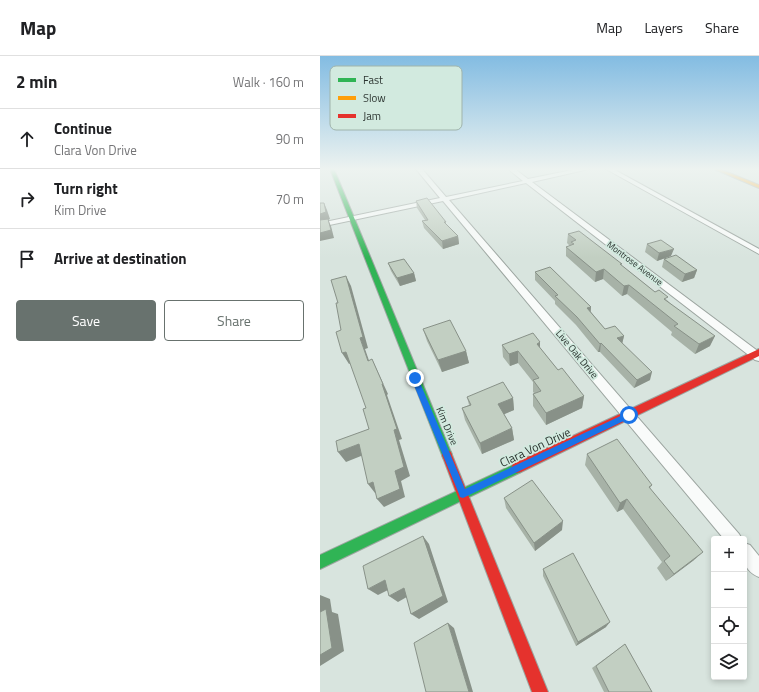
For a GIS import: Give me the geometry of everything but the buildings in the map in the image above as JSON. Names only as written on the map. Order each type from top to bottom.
[{"type":"street","name":"Kim Drive","points":[[345,199],[415,378],[463,494],[540,692]]},
{"type":"street","points":[[320,225],[441,199]]},
{"type":"street","name":"Live Oak Drive","points":[[445,199],[731,536]]},
{"type":"street","name":"Montrose Avenue","points":[[549,199],[757,354]]},
{"type":"street","points":[[666,199],[758,250]]},
{"type":"street","name":"Clara Von Drive","points":[[320,562],[757,354]]},
{"type":"street","points":[[747,555],[759,569]]},
{"type":"traffic: fast","points":[[345,199],[447,455]]},
{"type":"traffic: fast","points":[[320,562],[517,468]]},
{"type":"traffic: jam","points":[[517,468],[759,352]]},
{"type":"traffic: jam","points":[[447,455],[540,692]]},
{"type":"route","points":[[415,378],[463,494],[629,415]]}]
